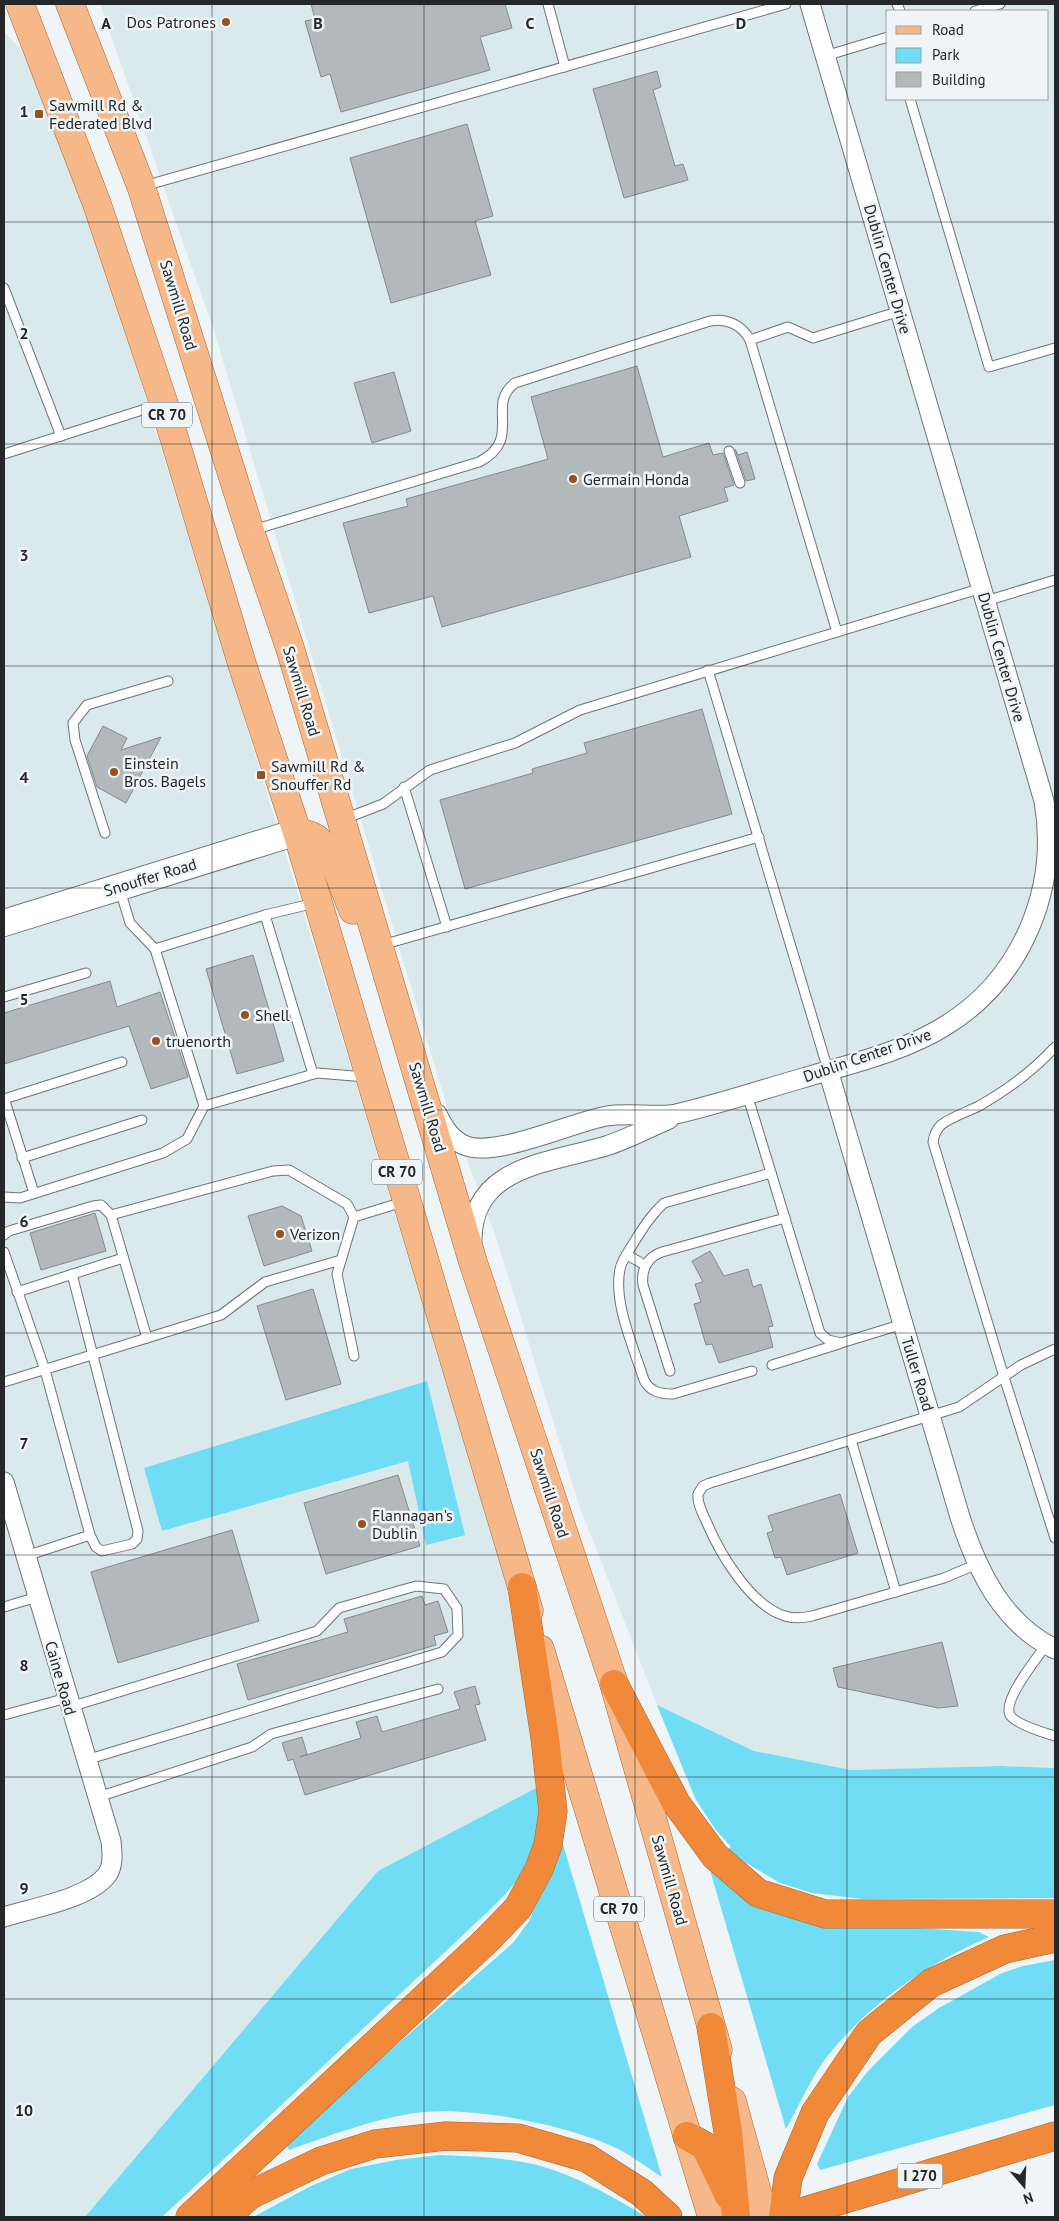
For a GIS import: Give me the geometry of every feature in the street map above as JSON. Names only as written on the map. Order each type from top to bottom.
[{"type":"highway","points":[[190,2217],[486,1941],[518,1908],[539,1869],[548,1845],[553,1811],[545,1738],[522,1588]]},
{"type":"highway","points":[[614,1684],[676,1803],[715,1856],[758,1893],[825,1914],[1055,1914]]},
{"type":"highway","points":[[784,2217],[788,2178],[814,2113],[869,2033],[931,1983],[1005,1948],[1055,1938]]},
{"type":"highway","points":[[711,2027],[728,2132],[724,2168],[731,2215]]},
{"type":"highway","points":[[225,2217],[250,2195],[321,2161],[375,2144],[446,2136],[518,2138],[587,2158],[642,2193],[668,2217]]},
{"type":"highway","points":[[687,2136],[705,2146],[724,2168]]},
{"type":"highway","name":"I 270","points":[[784,2217],[1055,2136]]},
{"type":"main road","name":"CR 70","points":[[20,4],[97,204],[164,404],[242,664],[297,832],[687,2136]]},
{"type":"main road","name":"Sawmill Road","points":[[70,4],[142,186],[250,531],[290,648],[474,1262],[614,1684],[711,2027]]},
{"type":"main road","name":"Snouffer Road","points":[[4,922],[297,832]]},
{"type":"main road","points":[[297,832],[310,835],[320,841],[331,858],[397,1005]]},
{"type":"main road","points":[[724,2168],[764,2217]]},
{"type":"street","name":"Dublin Center Drive","points":[[418,1074],[438,1117],[451,1136],[462,1144],[478,1149],[499,1147],[610,1115],[665,1116],[689,1111],[828,1070],[918,1040],[945,1026],[976,1003],[1015,957],[1032,925],[1050,883],[1044,800],[810,4]]},
{"type":"street","name":"Tuller Road","points":[[828,1070],[960,1517],[977,1564],[988,1586],[1010,1614],[1051,1647]]},
{"type":"street","name":"Dublin Center Drive","points":[[474,1262],[472,1238],[475,1214],[480,1203],[493,1185],[514,1173],[618,1142],[689,1111]]},
{"type":"street","name":"Caine Road","points":[[4,1482],[68,1703],[111,1841],[113,1858],[107,1874],[88,1890],[4,1917]]},
{"type":"lane","points":[[548,4],[565,67]]},
{"type":"lane","points":[[142,186],[786,4]]},
{"type":"lane","points":[[979,10],[1000,4]]},
{"type":"lane","points":[[825,56],[886,39]]},
{"type":"lane","points":[[910,100],[989,367],[1055,348]]},
{"type":"lane","points":[[4,288],[61,436]]},
{"type":"lane","points":[[750,340],[788,327],[813,338],[900,310]]},
{"type":"lane","points":[[250,531],[485,459],[498,446],[503,434],[502,406],[504,396],[508,389],[519,381],[715,320],[726,321],[744,331],[750,340],[837,632]]},
{"type":"lane","points":[[4,454],[164,404]]},
{"type":"lane","points":[[729,451],[740,483]]},
{"type":"lane","points":[[342,820],[377,807],[430,770],[515,743],[580,710],[837,632],[984,594],[1055,580]]},
{"type":"lane","points":[[708,670],[828,1070]]},
{"type":"lane","points":[[104,833],[75,740],[74,724],[87,705],[168,681]]},
{"type":"lane","points":[[404,787],[447,927]]},
{"type":"lane","points":[[380,946],[759,837]]},
{"type":"lane","points":[[119,887],[130,923],[155,949],[204,1106]]},
{"type":"lane","points":[[155,949],[265,915],[318,902]]},
{"type":"lane","points":[[265,915],[314,1074]]},
{"type":"lane","points":[[4,997],[86,973]]},
{"type":"lane","points":[[1055,1047],[1009,1087],[980,1105],[942,1124],[933,1138],[934,1148],[1055,1538]]},
{"type":"lane","points":[[34,1193],[4,1098],[122,1062]]},
{"type":"lane","points":[[4,1197],[20,1198],[164,1153],[186,1139],[204,1106],[314,1074],[369,1077]]},
{"type":"lane","points":[[747,1094],[820,1333],[834,1343],[845,1342]]},
{"type":"lane","points":[[22,1158],[142,1120]]},
{"type":"lane","points":[[111,1215],[273,1171],[289,1170],[346,1204],[354,1217],[337,1274],[354,1356]]},
{"type":"lane","points":[[752,1371],[673,1394],[663,1394],[649,1387],[644,1380],[620,1301],[618,1282],[620,1267],[627,1254],[651,1214],[664,1203],[771,1173]]},
{"type":"lane","points":[[354,1217],[406,1201]]},
{"type":"lane","points":[[4,1235],[9,1231],[101,1205],[111,1215],[147,1338]]},
{"type":"lane","points":[[670,1371],[643,1285],[642,1277],[645,1265],[654,1256],[662,1252],[785,1218]]},
{"type":"lane","points":[[4,1252],[46,1370],[90,1536],[96,1547],[102,1551],[132,1544],[137,1539],[138,1531],[72,1274]]},
{"type":"lane","points":[[627,1254],[645,1265]]},
{"type":"lane","points":[[17,1292],[123,1258]]},
{"type":"lane","points":[[4,1382],[221,1314],[265,1282],[341,1260]]},
{"type":"lane","points":[[772,1365],[903,1324]]},
{"type":"lane","points":[[977,1564],[944,1578],[896,1592],[805,1618],[791,1618],[779,1614],[749,1589],[728,1564],[712,1537],[698,1502],[699,1492],[706,1484],[930,1417],[967,1402],[1021,1365],[1055,1349]]},
{"type":"lane","points":[[852,1440],[896,1592]]},
{"type":"lane","points":[[25,1556],[90,1536]]},
{"type":"lane","points":[[4,1715],[68,1703],[317,1631],[339,1608],[416,1586],[444,1589],[457,1608],[458,1635],[442,1652],[86,1760]]},
{"type":"lane","points":[[4,1607],[37,1597]]},
{"type":"lane","points":[[1051,1647],[1018,1686],[1008,1708],[1010,1714],[1016,1720],[1055,1736]]},
{"type":"lane","points":[[97,1797],[252,1747],[271,1734],[438,1689]]},
{"type":"shaded area","points":[[100,4],[1055,4],[1055,1768],[1001,1766],[851,1770],[754,1751],[657,1705],[579,1505],[495,1234],[448,1110],[215,334]]},
{"type":"shaded area","points":[[4,32],[19,47],[30,68],[75,180],[130,347],[361,1100],[507,1586],[538,1787],[378,1871],[85,2217],[4,2217]]},
{"type":"green space","points":[[427,1381],[465,1535],[426,1545],[408,1461],[162,1531],[144,1468]]},
{"type":"green space","points":[[657,1705],[754,1751],[851,1770],[1001,1766],[1055,1768],[1055,1898],[862,1899],[812,1893],[780,1883],[726,1851],[731,1847],[715,1829],[695,1798]]},
{"type":"green space","points":[[538,1787],[539,1829],[536,1845],[529,1863],[503,1897],[480,1919],[162,2217],[85,2217],[378,1871]]},
{"type":"green space","points":[[562,1841],[662,2177],[620,2150],[593,2139],[541,2124],[485,2114],[432,2112],[409,2114],[348,2129],[289,2150],[287,2145],[354,2082],[513,1943],[529,1921]]},
{"type":"green space","points":[[709,1867],[843,1923],[979,1932],[989,1937],[942,1960],[919,1974],[877,2005],[823,2062],[808,2086],[786,2129]]},
{"type":"green space","points":[[1055,1960],[1055,2105],[820,2170],[817,2164],[848,2097],[868,2071],[912,2027],[939,2008],[1002,1973],[1023,1966]]},
{"type":"green space","points":[[439,2155],[506,2159],[544,2167],[575,2178],[647,2217],[253,2217],[311,2186],[351,2169],[396,2160]]},
{"type":"building","points":[[311,4],[505,4],[512,28],[480,37],[490,70],[341,112],[330,74],[321,77],[305,21],[315,19]]},
{"type":"building","points":[[657,71],[661,87],[653,90],[675,166],[683,164],[688,180],[624,198],[593,89]]},
{"type":"building","points":[[467,124],[493,216],[475,221],[491,275],[391,303],[350,158]]},
{"type":"building","name":"Germain Honda","points":[[637,366],[663,457],[709,443],[713,455],[723,453],[734,485],[724,488],[728,501],[679,516],[691,557],[442,627],[433,596],[369,613],[343,523],[408,506],[406,499],[548,459],[531,397]]},
{"type":"building","points":[[394,372],[411,431],[372,443],[354,383]]},
{"type":"building","points":[[735,449],[738,455],[747,452],[755,479],[746,481]]},
{"type":"building","points":[[702,709],[732,814],[465,889],[440,800],[533,773],[532,769],[587,753],[584,743]]},
{"type":"building","name":"Einstein Bros. Bagels","points":[[103,726],[127,738],[121,750],[161,737],[126,803],[97,787],[87,756]]},
{"type":"building","name":"Shell","points":[[253,955],[284,1061],[237,1074],[206,969]]},
{"type":"building","points":[[110,981],[117,1007],[160,992],[188,1077],[151,1089],[129,1026],[4,1064],[4,1013]]},
{"type":"building","name":"Verizon","points":[[282,1206],[301,1216],[312,1251],[264,1266],[248,1216]]},
{"type":"building","points":[[95,1213],[106,1251],[41,1270],[30,1233]]},
{"type":"building","points":[[710,1251],[724,1276],[748,1269],[753,1287],[761,1284],[773,1326],[768,1327],[773,1347],[719,1363],[712,1344],[706,1345],[694,1304],[701,1302],[695,1284],[703,1282],[692,1261]]},
{"type":"building","points":[[313,1289],[341,1384],[286,1400],[257,1306]]},
{"type":"building","name":"Flannagan's Dublin","points":[[398,1475],[420,1546],[326,1574],[304,1503]]},
{"type":"building","points":[[840,1494],[858,1553],[787,1575],[781,1557],[775,1558],[767,1533],[773,1531],[768,1516]]},
{"type":"building","points":[[232,1530],[259,1621],[118,1663],[91,1572]]},
{"type":"building","points":[[422,1596],[425,1605],[438,1601],[448,1632],[434,1636],[436,1645],[248,1700],[237,1664],[348,1632],[344,1619]]},
{"type":"building","points":[[942,1642],[958,1706],[938,1708],[838,1687],[833,1668]]},
{"type":"building","points":[[475,1686],[480,1704],[475,1705],[486,1740],[305,1795],[293,1759],[288,1761],[282,1743],[302,1737],[307,1754],[300,1757],[361,1738],[356,1722],[377,1716],[382,1732],[460,1709],[454,1692]]},
{"type":"place","name":"Dos Patrones","points":[[226,22]]},
{"type":"place","name":"Sawmill Rd & Federated Blvd","points":[[39,114]]},
{"type":"place","name":"Germain Honda","points":[[573,479]]},
{"type":"place","name":"Einstein Bros. Bagels","points":[[114,772]]},
{"type":"place","name":"Sawmill Rd & Snouffer Rd","points":[[261,775]]},
{"type":"place","name":"Shell","points":[[245,1015]]},
{"type":"place","name":"truenorth","points":[[156,1041]]},
{"type":"place","name":"Verizon","points":[[280,1234]]},
{"type":"place","name":"Flannagan's Dublin","points":[[362,1524]]}]
